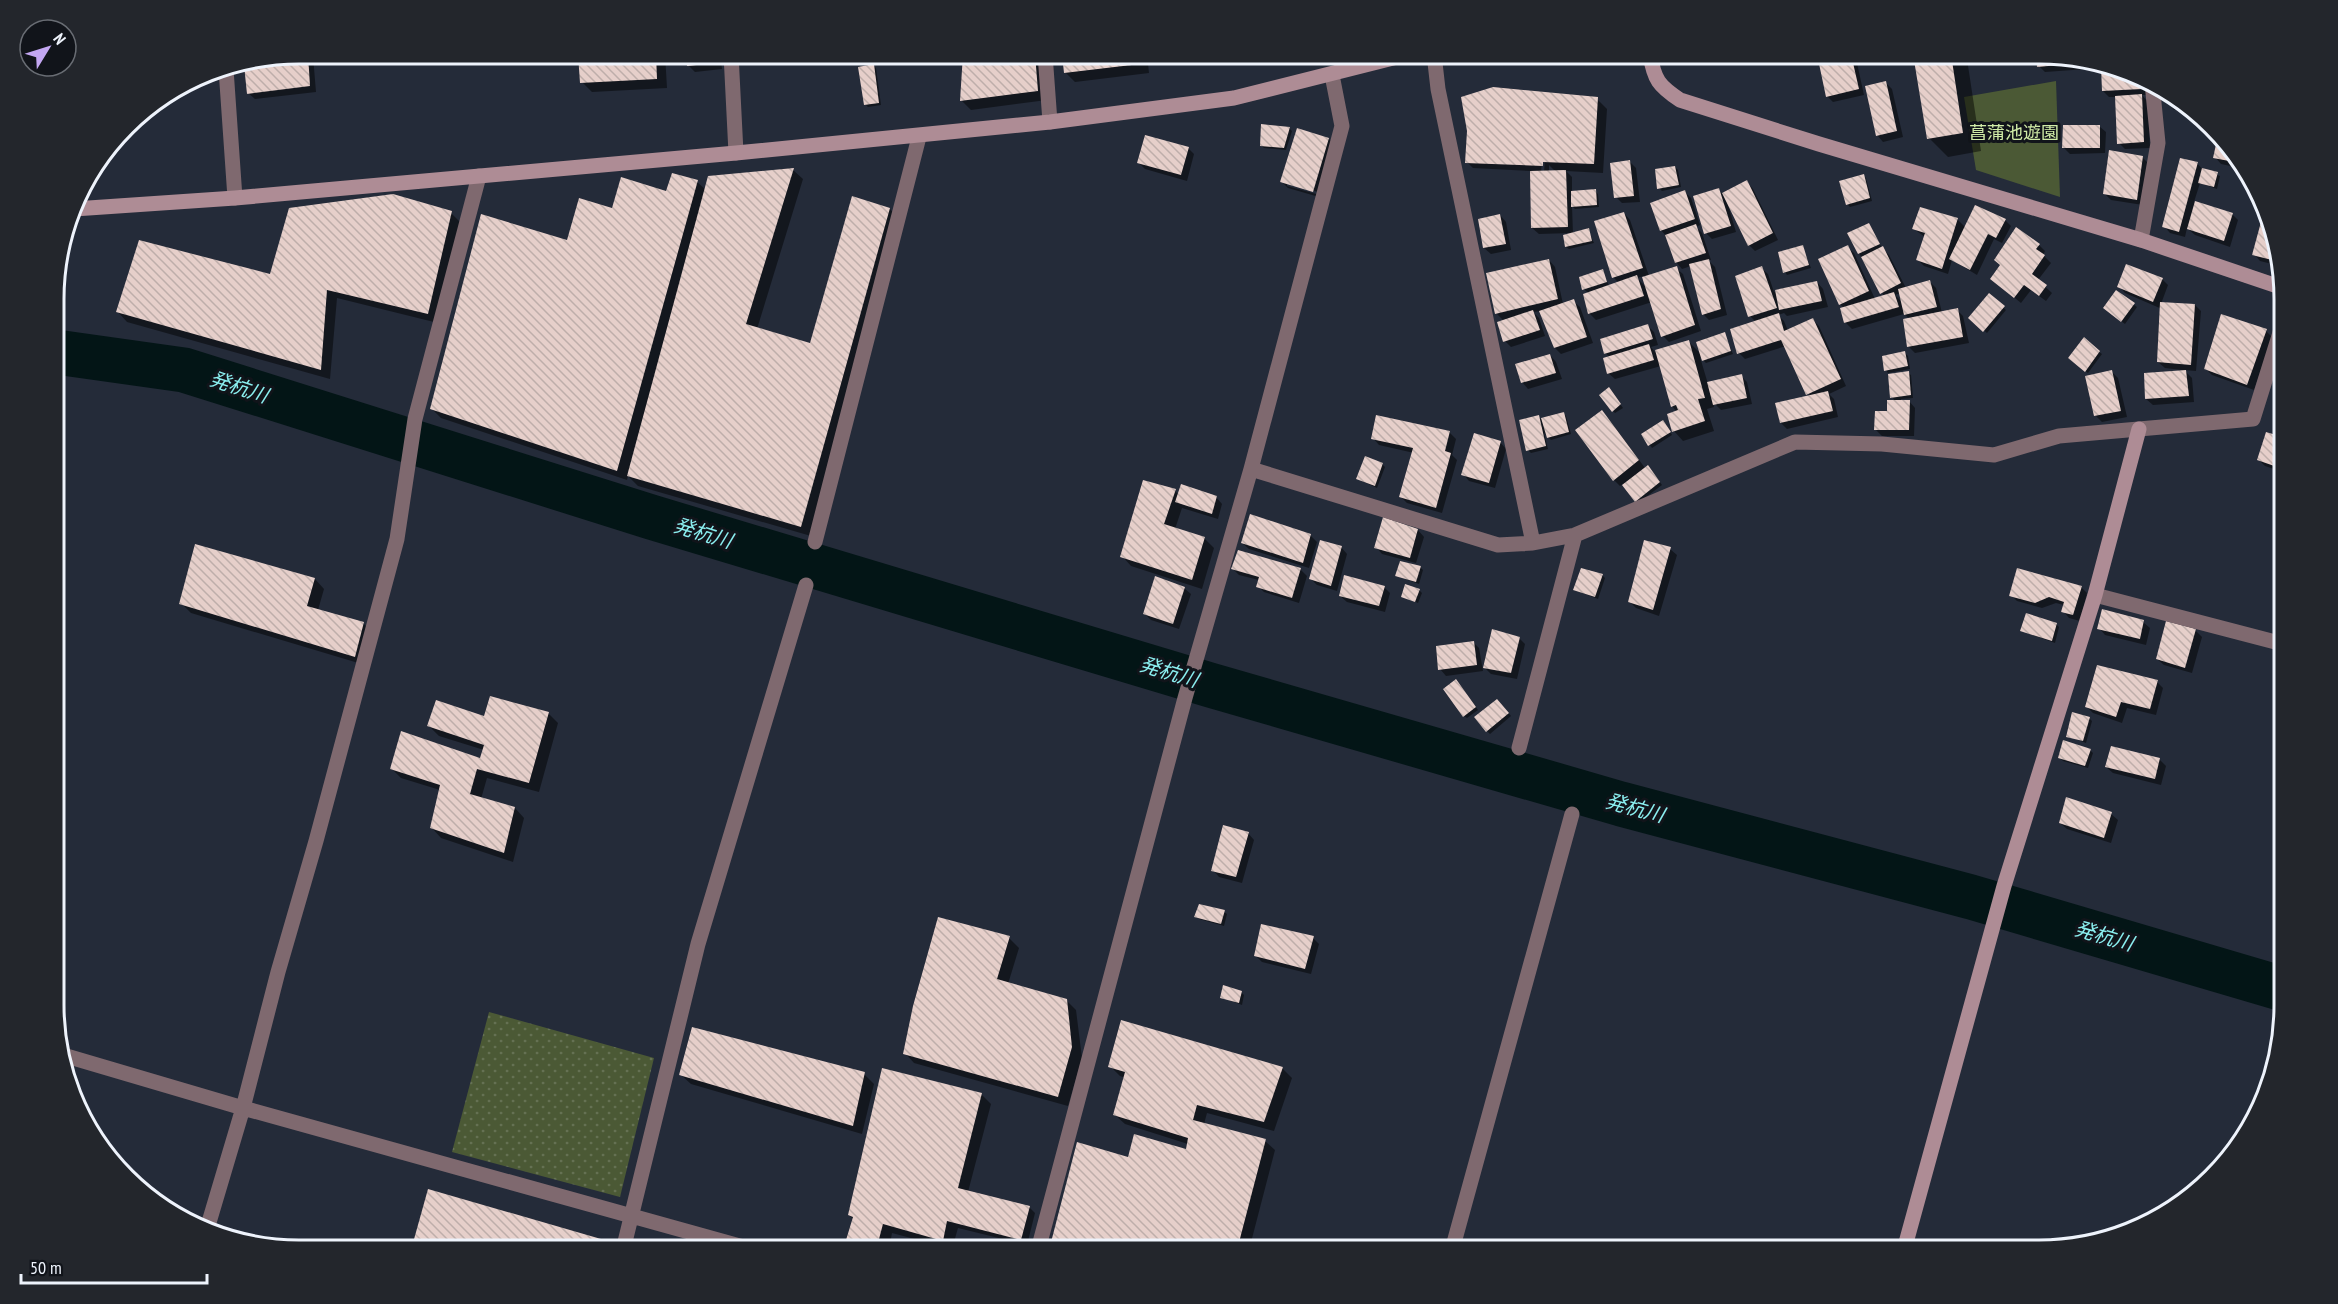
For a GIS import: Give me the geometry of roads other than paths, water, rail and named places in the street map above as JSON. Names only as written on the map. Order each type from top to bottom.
[{"type":"street","points":[[732,64],[736,153]]},
{"type":"street","points":[[1046,64],[1050,122]]},
{"type":"street","points":[[83,208],[235,198],[919,137],[1234,98],[1372,64]]},
{"type":"street","points":[[1435,64],[1438,89],[1533,543]]},
{"type":"street","points":[[1652,64],[1653,72],[1662,87],[1680,100],[2141,240],[2273,285]]},
{"type":"street","points":[[1041,1240],[1185,698],[1251,469],[1342,126],[1332,75]]},
{"type":"street","points":[[227,76],[235,198]]},
{"type":"street","points":[[2141,240],[2158,143],[2153,95]]},
{"type":"street","points":[[815,542],[919,137]]},
{"type":"street","points":[[209,1222],[243,1108],[397,539],[415,419],[479,176]]},
{"type":"street","points":[[1251,469],[1498,545],[1533,543],[1575,535],[1795,442],[1882,444],[1994,455],[2059,436],[2253,419],[2274,352]]},
{"type":"street","points":[[1907,1240],[1992,927],[2095,594],[2139,429]]},
{"type":"street","points":[[1520,748],[1575,535]]},
{"type":"street","points":[[626,1240],[698,944],[806,585]]},
{"type":"street","points":[[2095,594],[2274,642]]},
{"type":"street","points":[[1455,1240],[1572,814]]},
{"type":"street","points":[[71,1057],[243,1108],[716,1240]]},
{"type":"waterway","name":"発杭川","points":[[64,353],[184,370],[651,517],[1210,685],[1621,804],[1971,897],[2274,986]]},
{"type":"park label","name":"菖蒲池遊園","points":[[2014,133]]}]
